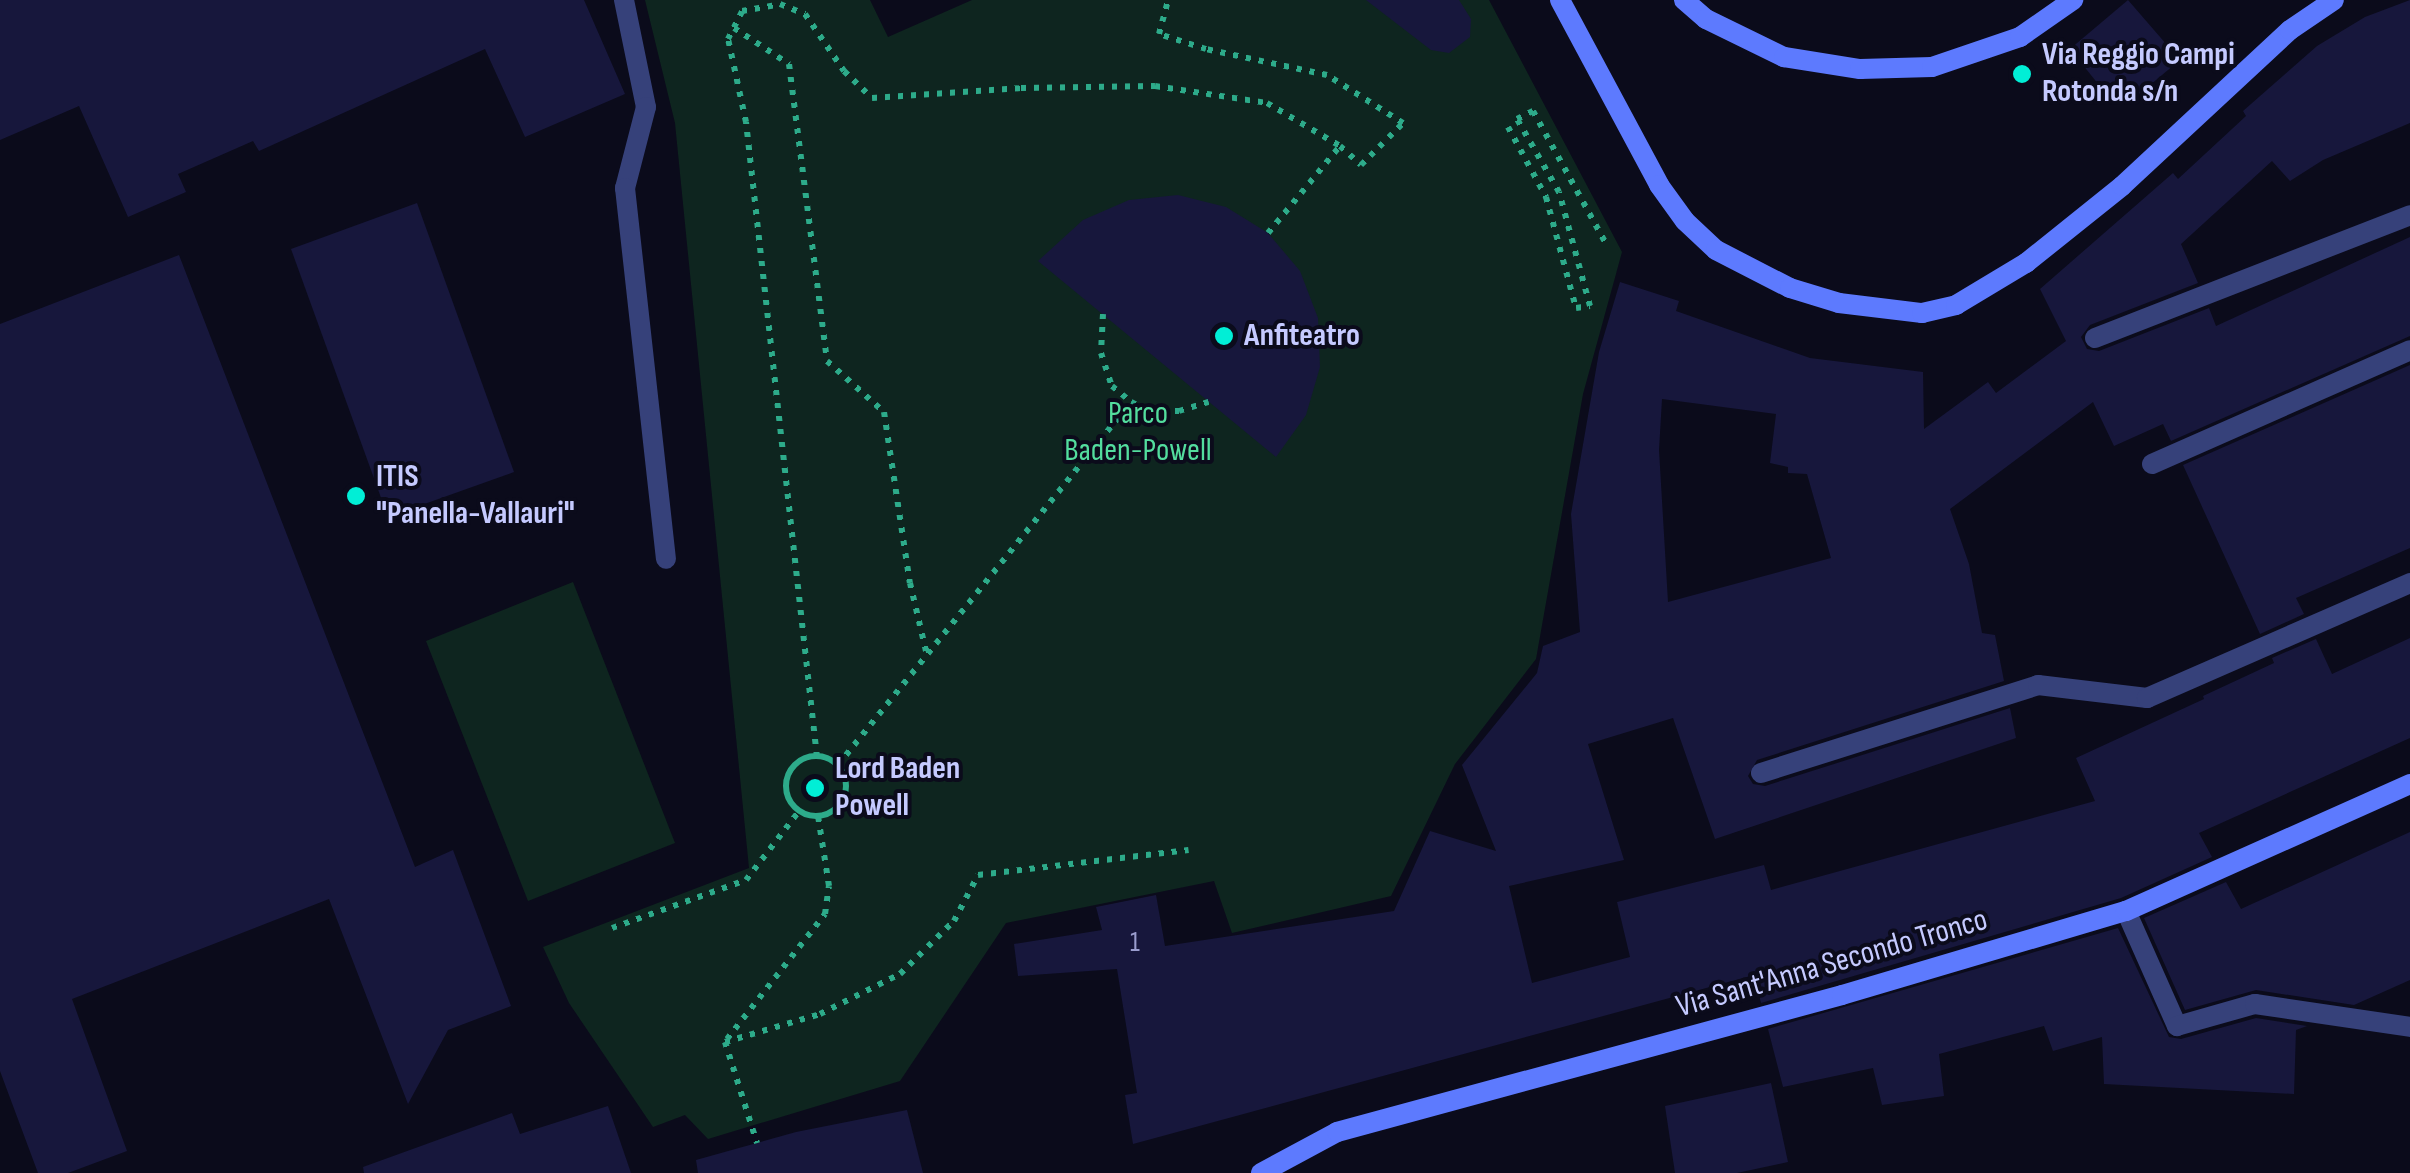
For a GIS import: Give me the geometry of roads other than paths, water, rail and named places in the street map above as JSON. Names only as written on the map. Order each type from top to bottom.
[{"type":"street","points":[[624,0],[646,107],[625,188],[666,559]]},
{"type":"street","points":[[1560,0],[1659,185],[1685,220],[1716,250],[1790,288],[1855,306],[1922,313],[1956,306],[2026,263],[2122,186],[2290,30],[2334,0]]},
{"type":"street","points":[[1684,0],[1706,18],[1784,58],[1860,69],[1932,67],[2020,37],[2073,0]]},
{"type":"street","points":[[2095,338],[2410,215]]},
{"type":"street","points":[[2152,464],[2410,350]]},
{"type":"street","points":[[1761,773],[2038,685],[2147,698],[2410,583]]},
{"type":"street","name":"Via Sant'Anna Secondo Tronco","points":[[1261,1173],[1337,1132],[1842,994],[2126,910],[2410,784]]},
{"type":"street","points":[[2126,910],[2177,1026],[2255,1004],[2410,1027]]},
{"type":"place","name":"Via Reggio Campi Rotonda s/n","points":[[2022,74]]},
{"type":"place","name":"Anfiteatro","points":[[1224,336]]},
{"type":"place","name":"ITIS \"Panella-Vallauri\"","points":[[356,496]]},
{"type":"place","name":"Lord Baden Powell","points":[[815,788]]},
{"type":"park label","name":"Parco Baden-Powell","points":[[1138,434]]}]
